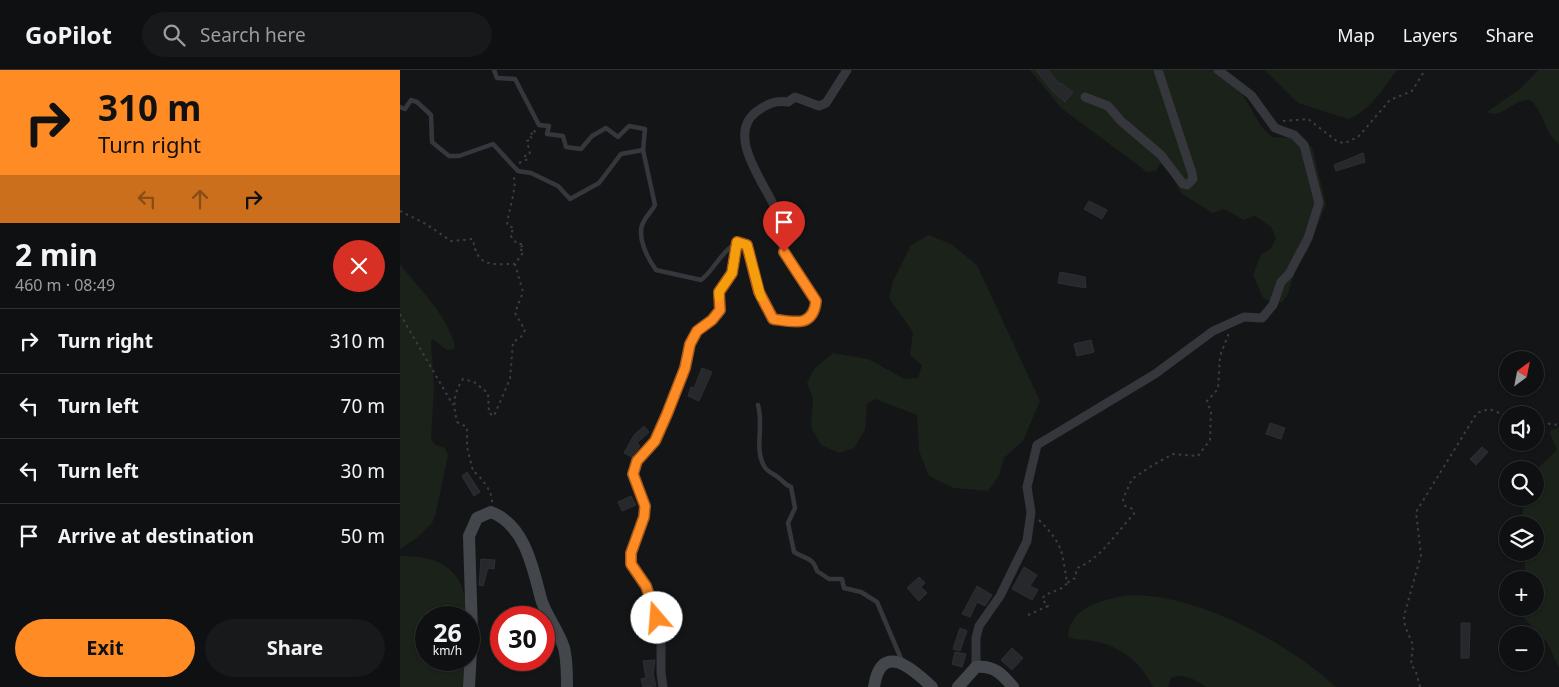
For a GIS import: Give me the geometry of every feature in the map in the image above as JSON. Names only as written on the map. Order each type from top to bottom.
[{"type":"main road","points":[[469,687],[472,633],[469,536],[477,518],[491,512],[506,521],[525,547],[538,580],[542,601],[564,649],[567,687]]},
{"type":"main road","points":[[874,687],[875,676],[882,666],[888,662],[902,662],[932,687]]},
{"type":"main road","points":[[958,687],[976,667],[986,666],[996,670],[1013,687]]},
{"type":"street","points":[[663,687],[660,673],[660,632],[654,605],[646,586],[631,564],[631,553],[644,517],[645,506],[633,474],[637,461],[655,441],[667,414],[685,368],[690,344],[697,331],[712,320],[720,310],[719,292],[732,273],[737,242],[747,245],[759,292],[773,319],[798,322],[808,320],[815,312],[816,301],[784,252],[779,217],[749,161],[745,132],[749,119],[754,114],[765,105],[777,100],[788,102],[794,97],[819,106],[826,103],[847,70]]},
{"type":"street","points":[[1085,97],[1108,106],[1161,155],[1183,184],[1187,185],[1193,179],[1192,173],[1158,70]]},
{"type":"street","points":[[976,667],[976,638],[979,626],[1000,596],[1027,542],[1031,512],[1027,487],[1038,445],[1155,374],[1213,331],[1244,318],[1262,318],[1272,306],[1281,282],[1289,274],[1308,238],[1319,203],[1304,145],[1294,134],[1275,128],[1252,95],[1218,70]]},
{"type":"lane","points":[[494,70],[497,78],[515,79],[539,125],[549,126],[547,134],[563,136],[566,147],[581,149],[592,136],[606,128],[618,137],[629,126],[644,129],[643,150],[655,205],[650,215],[642,223],[643,242],[646,256],[656,270],[701,280],[710,273],[725,250],[737,242]]},
{"type":"lane","points":[[400,107],[405,109],[411,100],[417,102],[431,115],[432,142],[449,156],[459,156],[493,144],[518,171],[531,173],[558,186],[570,199],[599,183],[621,154],[643,150]]},
{"type":"lane","points":[[758,405],[762,427],[758,449],[764,467],[773,476],[779,478],[783,484],[792,487],[795,508],[788,523],[794,552],[808,557],[815,564],[817,571],[829,578],[842,579],[844,588],[862,592],[877,602],[902,662]]},
{"type":"path","points":[[1271,124],[1293,119],[1308,119],[1338,142],[1345,143],[1358,136],[1390,100],[1412,91],[1425,70]]},
{"type":"path","points":[[515,264],[524,251],[519,250],[524,244],[517,244],[515,238],[510,235],[514,228],[507,225],[508,211],[517,185],[514,178],[517,177],[521,166],[519,162],[528,159],[525,156],[530,154],[527,141],[532,139],[529,134],[536,133],[533,129],[539,125]]},
{"type":"path","points":[[400,211],[426,224],[451,241],[473,239],[478,258],[486,264],[515,264]]},
{"type":"path","points":[[453,405],[456,390],[463,379],[474,382],[488,392],[489,413],[494,416],[498,409],[510,380],[513,342],[525,330],[515,313],[523,292],[515,264]]},
{"type":"path","points":[[400,314],[453,405],[457,422],[467,427],[467,447],[472,471],[480,476],[492,495],[491,512]]},
{"type":"path","points":[[1028,615],[1048,606],[1042,599],[1045,595],[1062,590],[1075,578],[1077,568],[1084,565],[1103,549],[1134,514],[1133,509],[1125,506],[1123,499],[1132,479],[1173,454],[1198,456],[1210,440],[1211,412],[1207,401],[1218,389],[1220,356],[1234,322]]},
{"type":"path","points":[[1420,687],[1416,672],[1411,664],[1413,645],[1405,626],[1404,616],[1421,555],[1416,512],[1477,413],[1489,409],[1499,413]]},
{"type":"path","points":[[1544,423],[1559,425]]},
{"type":"path","points":[[1031,512],[1058,541],[1067,584]]},
{"type":"shaded area","points":[[1030,70],[1225,70],[1231,75],[1261,126],[1272,137],[1300,138],[1312,147],[1326,204],[1308,250],[1299,259],[1287,296],[1282,302],[1274,303],[1263,298],[1253,275],[1261,255],[1271,248],[1276,238],[1271,227],[1255,216],[1244,220],[1224,209],[1213,213],[1182,194],[1167,168],[1160,164],[1156,171],[1147,172],[1061,108]]},
{"type":"shaded area","points":[[1265,70],[1397,70],[1370,105],[1356,116],[1348,119],[1298,103]]},
{"type":"shaded area","points":[[1538,70],[1559,70],[1559,144],[1550,134],[1538,110],[1530,100],[1519,102],[1498,113],[1487,112],[1521,88]]},
{"type":"shaded area","points":[[929,235],[951,244],[977,265],[1040,401],[1023,441],[1004,458],[999,476],[988,491],[954,488],[929,476],[919,451],[917,415],[875,399],[867,404],[865,430],[854,448],[839,453],[821,445],[811,427],[813,399],[807,383],[814,369],[833,353],[868,359],[905,379],[918,378],[922,365],[910,355],[913,332],[889,298],[893,281],[911,245]]},
{"type":"shaded area","points":[[400,264],[439,312],[455,346],[454,349],[447,350],[433,339],[431,342],[434,386],[431,439],[434,444],[445,448],[448,455],[436,513],[432,523],[418,537],[400,549]]},
{"type":"shaded area","points":[[1559,428],[1559,668],[1548,644],[1544,640],[1544,626],[1531,626],[1523,616],[1544,616],[1544,571],[1525,571],[1525,561],[1544,561],[1544,516],[1522,516],[1523,506],[1544,506],[1544,462],[1557,450],[1550,433],[1551,430]]},
{"type":"shaded area","points":[[400,556],[429,559],[441,563],[457,578],[463,589],[466,606],[415,606],[415,671],[464,671],[463,687],[400,687]]},
{"type":"shaded area","points":[[1132,595],[1158,597],[1185,603],[1241,624],[1293,654],[1336,687],[1207,687],[1194,680],[1180,676],[1171,678],[1168,687],[1153,687],[1136,663],[1112,646],[1090,640],[1069,638],[1068,634],[1071,624],[1076,616],[1084,610],[1102,601]]},
{"type":"building","points":[[1036,70],[1048,70],[1060,84],[1073,92],[1065,102],[1053,92]]},
{"type":"building","points":[[1363,153],[1365,162],[1336,171],[1334,165]]},
{"type":"building","points":[[1089,201],[1107,210],[1102,219],[1084,209]]},
{"type":"building","points":[[1060,272],[1085,277],[1086,288],[1058,283]]},
{"type":"building","points":[[1091,340],[1094,352],[1077,356],[1074,344]]},
{"type":"building","points":[[702,368],[712,372],[699,401],[688,396],[691,387],[694,388]]},
{"type":"building","points":[[1270,423],[1285,428],[1281,439],[1266,434]]},
{"type":"building","points":[[644,426],[649,432],[637,443],[640,446],[632,457],[624,453],[634,435]]},
{"type":"building","points":[[1482,447],[1488,452],[1476,465],[1470,459]]},
{"type":"building","points":[[467,472],[480,492],[474,496],[462,476]]},
{"type":"building","points":[[631,496],[636,505],[622,511],[618,502]]},
{"type":"building","points":[[481,559],[495,560],[494,569],[488,568],[483,586],[479,585]]},
{"type":"building","points":[[1024,567],[1037,575],[1030,586],[1038,590],[1032,600],[1012,589]]},
{"type":"building","points":[[919,577],[925,583],[921,587],[927,593],[919,601],[907,588]]},
{"type":"building","points":[[977,586],[992,595],[985,606],[977,602],[970,617],[962,614]]},
{"type":"building","points":[[1461,623],[1470,623],[1469,658],[1461,658]]},
{"type":"building","points":[[960,628],[967,631],[960,651],[953,649]]},
{"type":"building","points":[[1012,648],[1023,658],[1012,670],[1001,660]]},
{"type":"building","points":[[955,652],[966,654],[962,667],[952,664]]},
{"type":"building","points":[[655,660],[653,674],[656,686],[643,687],[641,679],[646,678],[643,661]]},
{"type":"slow traffic","points":[[719,297],[719,292],[732,273],[737,242],[747,245],[761,297]]},
{"type":"route","points":[[657,618],[646,586],[631,564],[631,553],[644,517],[645,506],[633,474],[637,461],[655,441],[685,368],[690,344],[697,331],[712,320],[720,310],[719,292],[732,273],[737,242],[747,245],[759,292],[765,307],[773,319],[798,322],[808,320],[815,312],[816,301],[809,287],[799,276],[784,252]]}]
